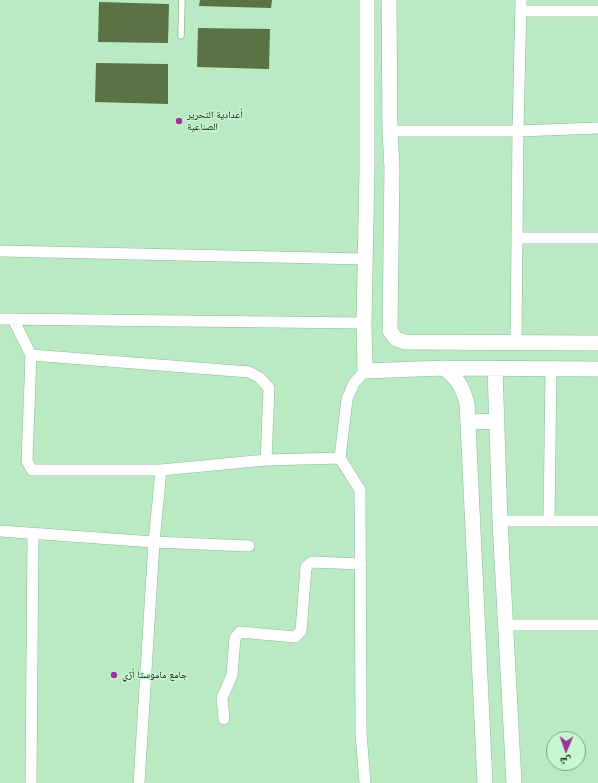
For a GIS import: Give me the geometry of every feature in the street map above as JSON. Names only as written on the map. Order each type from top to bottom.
[{"type":"street","points":[[365,783],[361,733],[360,490],[340,458],[348,399],[354,383],[365,371],[364,323],[367,168],[367,0]]},
{"type":"street","points":[[389,0],[390,131],[392,168],[390,331],[396,339],[405,342],[598,343]]},
{"type":"street","points":[[516,342],[521,0]]},
{"type":"street","points":[[521,11],[598,11]]},
{"type":"street","points":[[390,131],[518,131],[598,128]]},
{"type":"street","points":[[367,168],[392,168]]},
{"type":"street","points":[[517,238],[598,238]]},
{"type":"street","points":[[0,251],[365,259]]},
{"type":"street","points":[[0,319],[364,323]]},
{"type":"street","points":[[13,319],[31,355],[28,461],[32,470],[161,470],[266,460],[340,458]]},
{"type":"street","points":[[31,355],[249,372],[260,378],[269,388],[266,460]]},
{"type":"street","points":[[365,371],[444,368],[598,369]]},
{"type":"street","points":[[444,368],[454,377],[464,394],[467,403],[485,783]]},
{"type":"street","points":[[495,369],[500,521],[514,783]]},
{"type":"street","points":[[549,521],[552,369]]},
{"type":"street","points":[[468,422],[497,421]]},
{"type":"street","points":[[139,783],[154,542],[161,470]]},
{"type":"street","points":[[500,521],[598,521]]},
{"type":"street","points":[[0,531],[154,542],[249,546]]},
{"type":"street","points":[[31,783],[33,534]]},
{"type":"street","points":[[224,719],[222,698],[232,675],[235,638],[240,632],[295,637],[301,631],[306,567],[312,562],[360,564]]},
{"type":"street","points":[[506,625],[598,625]]},
{"type":"lane","points":[[181,36],[182,0]]},
{"type":"building","points":[[200,0],[272,0],[271,8],[199,6]]},
{"type":"building","points":[[99,2],[169,4],[168,43],[98,42]]},
{"type":"building","points":[[198,28],[270,29],[269,69],[197,67]]},
{"type":"building","points":[[96,63],[168,64],[168,104],[95,102]]},
{"type":"place","name":"أعدادية التحرير الصناعية","points":[[179,121]]},
{"type":"place","name":"جامع ماموستا أژي","points":[[114,675]]}]
